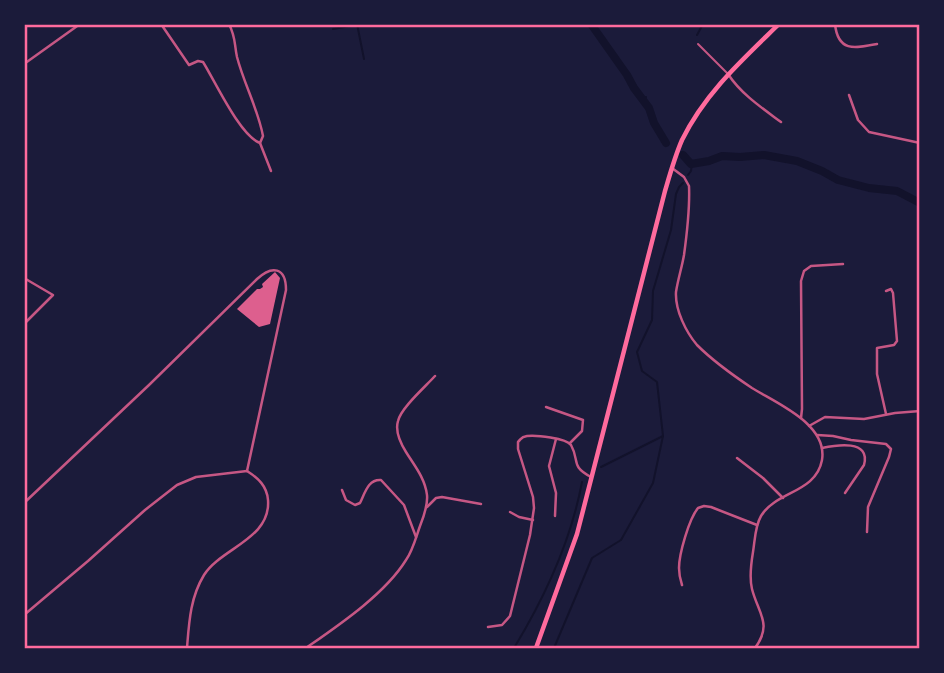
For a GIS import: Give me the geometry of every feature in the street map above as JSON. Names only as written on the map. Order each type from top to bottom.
[{"type":"main road","points":[[536,649],[568,563],[672,168],[683,139],[697,113],[728,74],[779,24]]},
{"type":"street","points":[[24,64],[80,24]]},
{"type":"street","points":[[161,24],[189,65],[202,62],[234,114],[252,138],[260,143]]},
{"type":"street","points":[[229,24],[235,39],[237,57],[260,121],[263,136],[260,143],[271,171]]},
{"type":"street","points":[[835,24],[838,39],[848,46],[855,48],[877,44]]},
{"type":"street","points":[[728,74],[756,104],[781,122]]},
{"type":"street","points":[[849,95],[858,120],[869,132],[919,143]]},
{"type":"street","points":[[672,168],[686,178],[688,186],[684,258],[677,290],[682,321],[694,341],[705,352],[750,386],[801,418],[817,435],[822,448],[822,461],[814,475],[803,487],[766,510],[758,526],[751,579],[752,590],[764,620],[764,629],[755,649]]},
{"type":"street","points":[[801,418],[801,281],[804,271],[811,266],[843,264]]},
{"type":"street","points":[[24,503],[270,270],[279,272],[285,278],[286,290],[247,471]]},
{"type":"street","points":[[24,278],[53,295],[24,324]]},
{"type":"street","points":[[886,291],[891,289],[893,293],[897,341],[894,345],[877,348],[877,374],[886,414]]},
{"type":"street","points":[[426,508],[426,489],[399,437],[398,420],[412,400],[435,376]]},
{"type":"street","points":[[546,407],[583,420],[582,431],[570,443]]},
{"type":"street","points":[[809,426],[825,417],[857,419],[919,411]]},
{"type":"street","points":[[817,435],[886,444],[891,449],[868,507],[867,532]]},
{"type":"street","points":[[488,626],[502,625],[510,616],[533,520],[533,496],[517,442],[527,436],[564,440],[570,443],[578,467],[592,478]]},
{"type":"street","points":[[555,516],[556,493],[549,466],[556,439]]},
{"type":"street","points":[[822,448],[850,445],[858,448],[864,455],[864,465],[845,493]]},
{"type":"street","points":[[737,458],[783,498]]},
{"type":"street","points":[[24,615],[177,485],[196,477],[247,471],[260,480],[266,491],[267,515],[248,540],[220,559],[203,576],[192,602],[187,649]]},
{"type":"street","points":[[342,490],[346,500],[355,505],[360,503],[371,482],[381,480],[404,505],[416,537]]},
{"type":"street","points":[[306,649],[371,599],[405,562],[431,501],[442,497],[481,504]]},
{"type":"street","points":[[682,585],[679,560],[691,521],[698,508],[707,506],[758,526]]},
{"type":"street","points":[[510,512],[533,520]]},
{"type":"lane","points":[[698,44],[728,74]]},
{"type":"building","points":[[275,272],[280,278],[270,324],[259,327],[237,309],[257,289],[263,287],[262,284]]},
{"type":"waterway","points":[[357,24],[364,59]]},
{"type":"waterway","points":[[591,24],[649,108],[666,143]]},
{"type":"waterway","points":[[697,35],[703,24]]},
{"type":"waterway","points":[[333,29],[356,25]]},
{"type":"waterway","points":[[643,100],[646,97]]},
{"type":"waterway","points":[[683,155],[691,164],[722,156],[764,155],[797,161],[838,180],[869,188],[897,191],[920,203]]},
{"type":"waterway","points":[[688,175],[692,163]]},
{"type":"waterway","points":[[554,648],[592,558],[621,540],[653,483],[663,436],[657,382],[642,371],[637,352],[652,320],[653,291],[671,230],[676,194],[683,183]]},
{"type":"waterway","points":[[601,467],[663,436]]},
{"type":"waterway","points":[[514,648],[556,568],[571,526],[582,482]]}]
